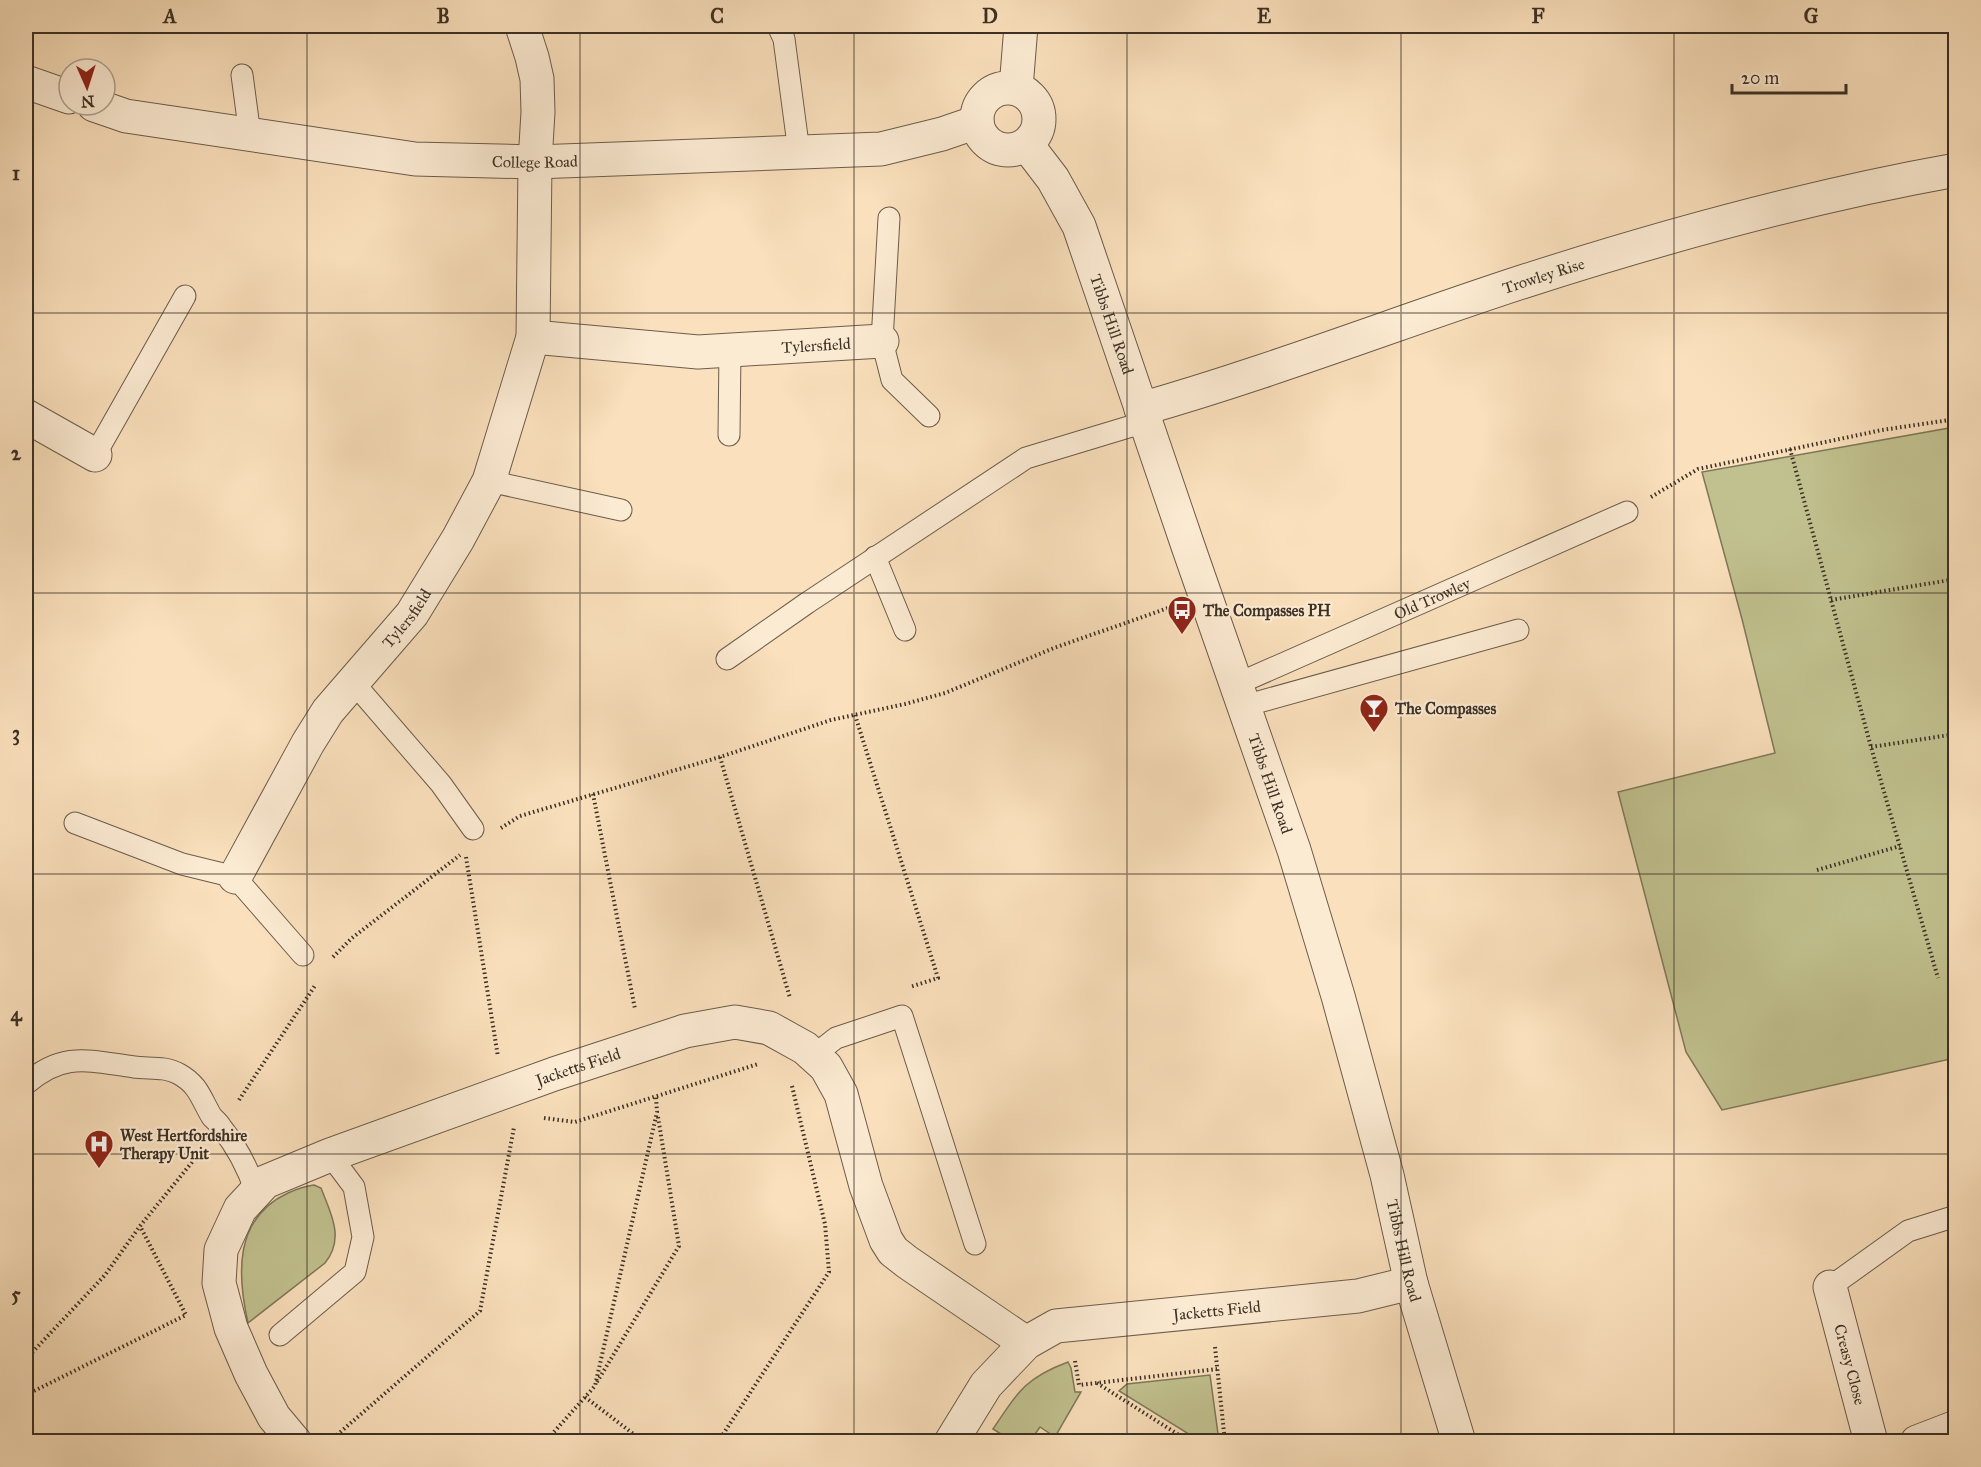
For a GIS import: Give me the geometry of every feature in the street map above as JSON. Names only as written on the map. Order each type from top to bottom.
[{"type":"street","name":"Tylersfield","points":[[235,877],[308,743],[328,711],[412,614],[458,539],[489,481],[533,337],[537,79],[522,26]]},
{"type":"street","points":[[1016,88],[1021,26]]},
{"type":"street","points":[[26,82],[57,93]]},
{"type":"street","points":[[1006,87],[1016,88],[1033,99],[1038,108],[1038,128],[1027,145],[1017,149],[995,148],[980,133],[977,122],[977,112],[981,102],[988,94],[1006,87]]},
{"type":"street","name":"College Road","points":[[117,113],[415,159],[535,162],[881,149],[942,134],[977,122]]},
{"type":"street","name":"Tibbs Hill Road","points":[[1027,145],[1053,179],[1079,226],[1294,850],[1338,996],[1387,1175],[1411,1283],[1459,1442]]},
{"type":"street","name":"Trowley Rise","points":[[1143,416],[1225,384],[1525,281],[1677,235],[1886,182],[1956,170]]},
{"type":"street","name":"Tylersfield","points":[[533,337],[698,352],[882,341]]},
{"type":"street","points":[[26,416],[95,455]]},
{"type":"street","name":"Jacketts Field","points":[[295,1442],[274,1417],[251,1374],[231,1328],[219,1283],[221,1250],[240,1209],[265,1182],[330,1155],[511,1102],[642,1045],[685,1031],[735,1022],[769,1028],[796,1051],[826,1067],[841,1094],[866,1186],[886,1240],[893,1251],[1026,1343]]},
{"type":"street","name":"Jacketts Field","points":[[951,1442],[986,1385],[1026,1343],[1056,1326],[1358,1296],[1411,1283]]},
{"type":"street","name":"Creasy Close","points":[[1830,1287],[1871,1442]]},
{"type":"street","points":[[1917,1442],[1956,1427]]},
{"type":"lane","points":[[778,26],[784,39],[799,152]]},
{"type":"lane","points":[[242,75],[250,135]]},
{"type":"lane","points":[[889,219],[882,341],[892,380],[929,416]]},
{"type":"lane","points":[[95,455],[185,296]]},
{"type":"lane","points":[[729,435],[730,350]]},
{"type":"lane","points":[[727,659],[875,557],[1026,458],[1143,416]]},
{"type":"lane","points":[[489,481],[621,510]]},
{"type":"lane","name":"Old Trowley","points":[[1241,695],[1627,512]]},
{"type":"lane","points":[[875,557],[905,630]]},
{"type":"lane","points":[[1241,695],[1518,630]]},
{"type":"lane","points":[[353,682],[482,832]]},
{"type":"lane","points":[[75,823],[182,864],[235,877],[303,955]]},
{"type":"lane","points":[[796,1051],[902,1016],[975,1244]]},
{"type":"lane","points":[[26,1084],[36,1075],[57,1064],[81,1060],[136,1068],[164,1068],[178,1073],[197,1087],[213,1118],[221,1126],[248,1167],[256,1192]]},
{"type":"lane","points":[[280,1335],[355,1272],[363,1236],[354,1187],[330,1155]]},
{"type":"lane","points":[[1830,1287],[1908,1231],[1956,1216]]},
{"type":"path","points":[[1627,512],[1698,469],[1882,430],[1956,419]]},
{"type":"path","points":[[1790,449],[1871,747],[1938,978]]},
{"type":"path","points":[[1831,600],[1956,579]]},
{"type":"path","points":[[482,832],[520,816],[720,757],[831,720],[945,693],[1054,648],[1172,606],[1170,597]]},
{"type":"path","points":[[855,715],[938,978],[906,988]]},
{"type":"path","points":[[1871,747],[1956,734]]},
{"type":"path","points":[[718,1442],[829,1272],[825,1224],[787,1068],[796,1051],[720,757]]},
{"type":"path","points":[[593,794],[642,1045]]},
{"type":"path","points":[[1817,870],[1900,846]]},
{"type":"path","points":[[330,963],[336,953],[352,938],[465,852],[495,1042],[511,1102],[480,1311],[330,1442]]},
{"type":"path","points":[[26,1359],[105,1275],[140,1226],[221,1126],[316,982]]},
{"type":"path","points":[[511,1102],[575,1122],[796,1051]]},
{"type":"path","points":[[545,1442],[595,1386],[679,1246],[656,1097]]},
{"type":"path","points":[[595,1386],[657,1112]]},
{"type":"path","points":[[26,1395],[186,1315],[140,1226]]},
{"type":"path","points":[[1211,1310],[1225,1442]]},
{"type":"path","points":[[1069,1324],[1079,1386],[1217,1369]]},
{"type":"path","points":[[1097,1383],[1190,1442]]},
{"type":"path","points":[[585,1397],[645,1442]]},
{"type":"green space","points":[[1955,427],[1955,1058],[1722,1110],[1686,1052],[1618,792],[1775,753],[1702,472]]},
{"type":"green space","points":[[314,1185],[321,1188],[334,1226],[335,1235],[331,1254],[325,1263],[248,1323],[242,1286],[242,1267],[249,1232],[257,1217],[270,1204],[291,1192]]},
{"type":"green space","points":[[1068,1362],[1075,1392],[1081,1392],[1055,1437],[1040,1427],[1030,1441],[1012,1441],[993,1429],[1016,1396],[1032,1380]]},
{"type":"green space","points":[[1210,1375],[1219,1441],[1200,1441],[1119,1391],[1127,1384]]},
{"type":"place","name":"The Compasses PH","points":[[1182,636]]},
{"type":"place","name":"The Compasses","points":[[1374,734]]},
{"type":"place","name":"West Hertfordshire Therapy Unit","points":[[99,1170]]}]
